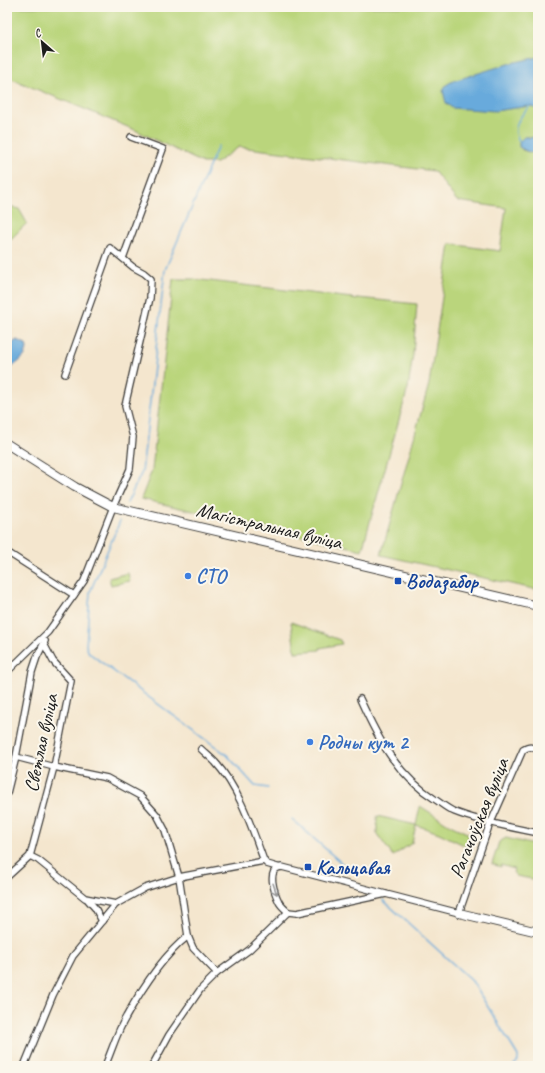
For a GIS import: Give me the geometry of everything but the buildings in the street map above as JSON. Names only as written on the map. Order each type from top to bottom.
[{"type":"main road","name":"Магістральная вуліца","points":[[7,444],[75,487],[113,507],[538,606]]},
{"type":"main road","points":[[459,913],[538,932]]},
{"type":"street","points":[[123,258],[163,149],[131,137]]},
{"type":"street","points":[[7,672],[48,632],[84,581],[113,507],[130,469],[133,437],[126,406],[150,298],[151,279],[133,267],[110,248],[65,374]]},
{"type":"street","points":[[7,552],[74,595]]},
{"type":"street","points":[[7,793],[16,757],[32,672],[48,632]]},
{"type":"street","name":"Светлая вуліца","points":[[30,856],[54,767],[71,681],[53,661],[44,644]]},
{"type":"street","points":[[28,651],[37,657]]},
{"type":"street","points":[[360,699],[380,741],[413,783],[430,796],[453,811],[538,833]]},
{"type":"street","name":"Рагачоўская вуліца","points":[[459,913],[491,822],[524,750],[528,747],[532,747],[538,750]]},
{"type":"street","points":[[201,749],[215,762],[227,778],[246,812],[264,861]]},
{"type":"street","points":[[16,757],[107,778],[140,796],[157,815],[164,830],[179,877],[188,936],[194,948],[217,973]]},
{"type":"street","points":[[7,877],[30,856],[38,860],[85,898],[95,908],[102,920]]},
{"type":"street","points":[[24,1066],[53,995],[73,956],[116,904],[145,888],[179,877],[264,861],[277,868],[306,873],[459,913]]},
{"type":"street","points":[[277,868],[272,875],[273,883],[279,902],[288,912],[297,913],[386,894]]},
{"type":"street","points":[[85,898],[116,904]]},
{"type":"street","points":[[152,1066],[169,1035],[200,990],[217,973],[249,950],[288,912]]},
{"type":"street","points":[[105,1066],[125,1018],[141,992],[175,947],[188,936]]},
{"type":"green space","points":[[7,7],[538,7],[538,138],[524,137],[522,150],[538,154],[538,590],[381,555],[429,384],[450,244],[500,251],[506,208],[457,201],[434,171],[239,147],[216,163],[203,163],[135,130],[7,77]]},
{"type":"green space","points":[[7,205],[19,209],[27,223],[7,243]]},
{"type":"green space","points":[[173,279],[193,279],[352,298],[357,300],[358,298],[417,304],[413,354],[408,388],[362,550],[141,499],[152,470]]},
{"type":"green space","points":[[128,573],[130,581],[111,585],[109,578]]},
{"type":"green space","points":[[291,622],[340,640],[342,644],[320,648],[320,650],[295,652]]},
{"type":"green space","points":[[420,806],[450,825],[467,833],[469,837],[466,846],[439,833],[416,825]]},
{"type":"green space","points":[[377,816],[416,825],[412,843],[393,856],[377,834]]},
{"type":"green space","points":[[506,838],[538,846],[538,865],[535,878],[532,879],[516,876],[513,872],[514,869],[492,864],[499,842]]},
{"type":"water","points":[[538,57],[538,111],[530,106],[495,111],[452,108],[446,103],[443,91],[446,85],[453,81],[511,63]]},
{"type":"water","points":[[524,137],[538,138],[538,154],[526,151],[519,147],[519,142]]},
{"type":"water","points":[[17,340],[26,344],[26,353],[21,360],[7,371],[7,358],[10,346]]},
{"type":"waterway","points":[[520,142],[517,137],[516,127],[520,118],[530,106]]},
{"type":"waterway","points":[[127,503],[142,472],[165,270],[218,146]]},
{"type":"waterway","points":[[120,521],[90,592],[86,646],[89,653],[227,755],[255,786],[268,788]]},
{"type":"waterway","points":[[292,819],[347,868]]},
{"type":"waterway","points":[[383,900],[472,981],[518,1056],[518,1061],[513,1066]]},
{"type":"place","name":"СТО","points":[[188,576]]},
{"type":"place","name":"Водазабор","points":[[398,581]]},
{"type":"place","name":"Родны кут 2","points":[[310,742]]},
{"type":"place","name":"Кальцавая","points":[[308,867]]}]
